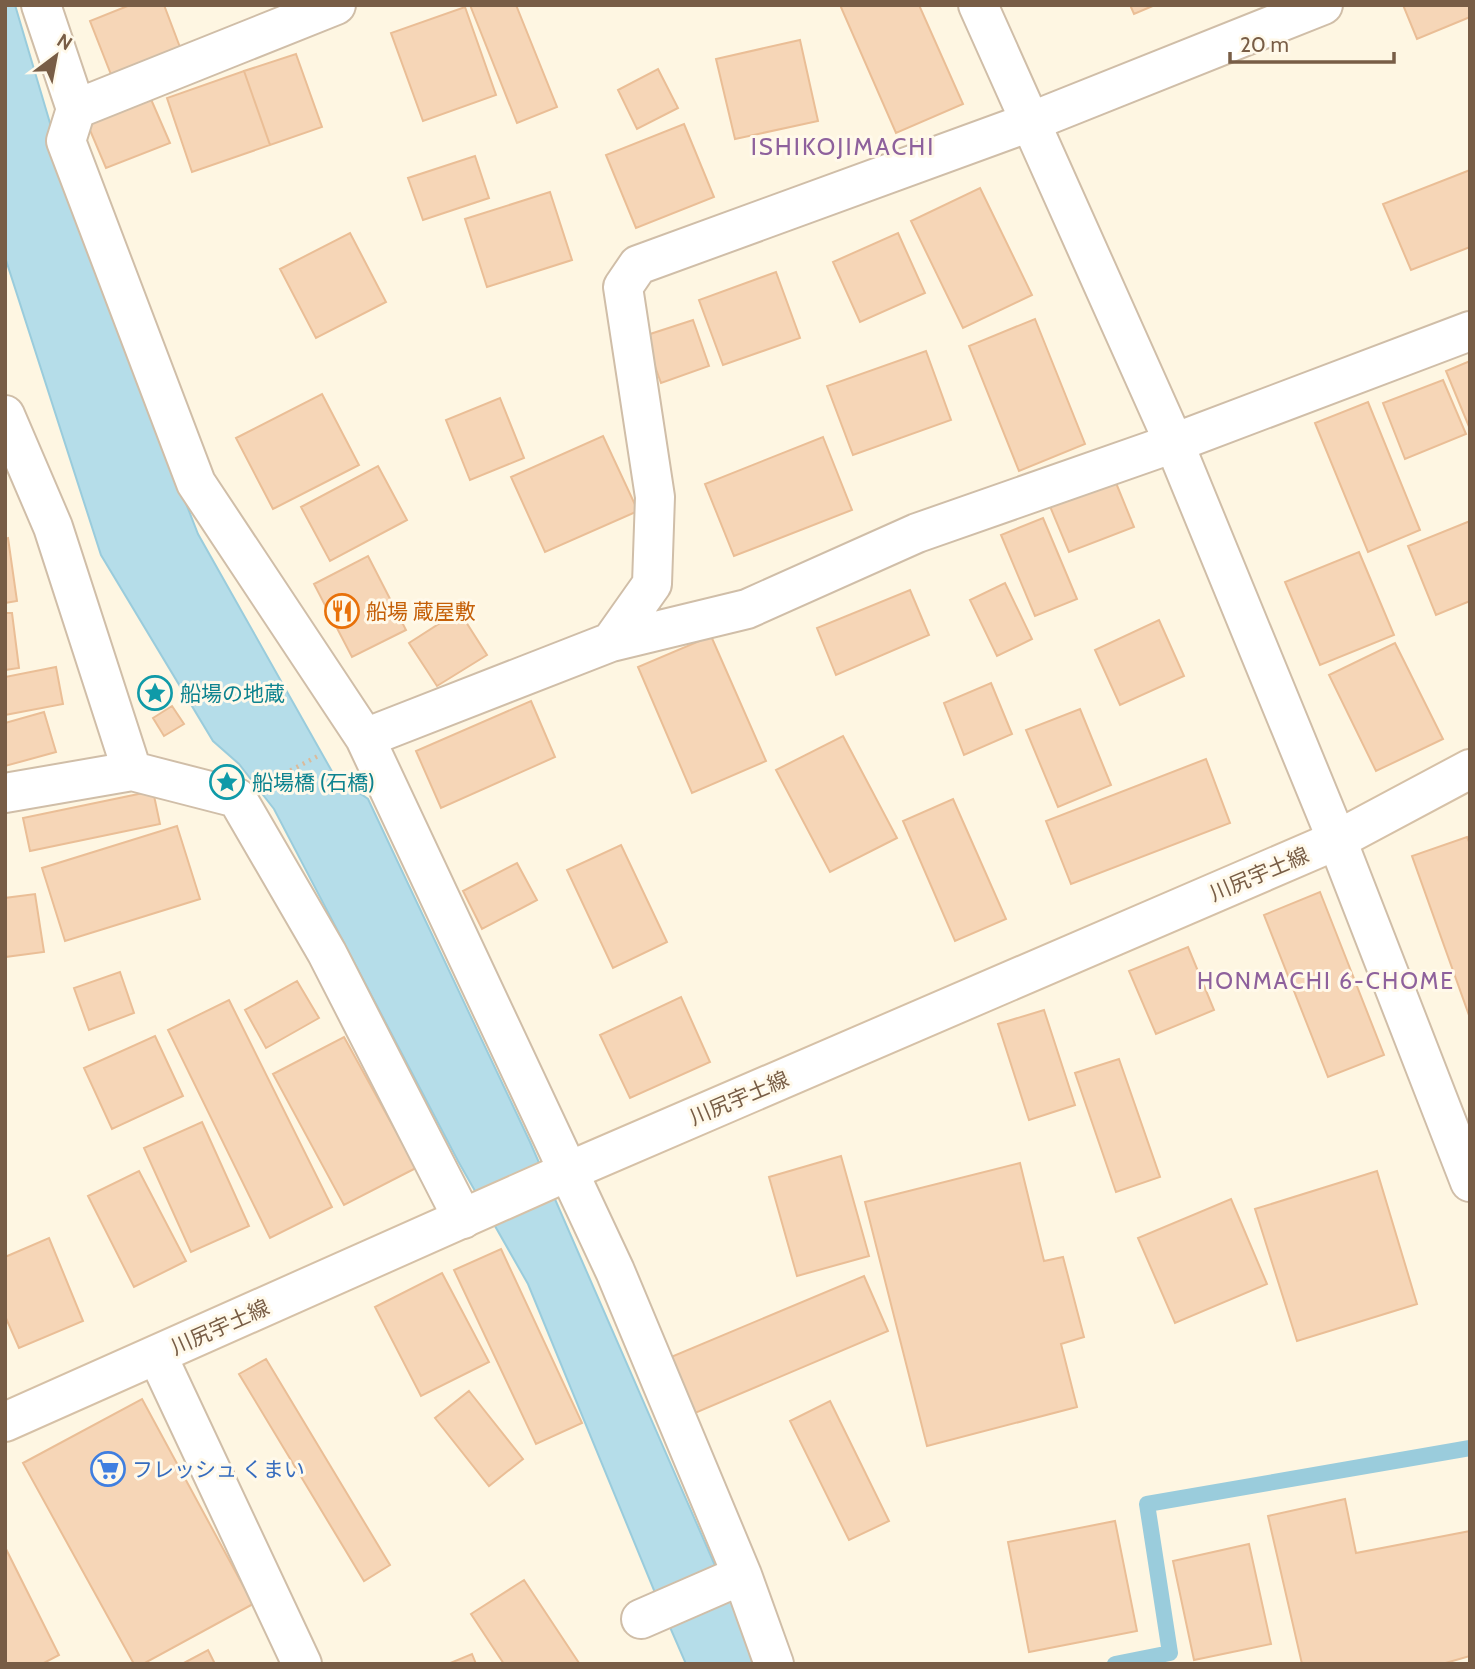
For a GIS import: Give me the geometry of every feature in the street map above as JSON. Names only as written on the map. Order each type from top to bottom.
[{"type":"street","points":[[41,5],[76,109],[66,141],[196,483],[365,738],[563,1174],[615,1271],[742,1575],[774,1664]]},
{"type":"street","points":[[76,109],[336,5]]},
{"type":"street","points":[[978,5],[1174,443],[1337,840],[1470,1182]]},
{"type":"street","points":[[611,642],[652,584],[655,497],[623,287],[638,265],[1030,122],[1323,5]]},
{"type":"street","points":[[365,738],[611,642],[747,610],[917,533],[1174,443],[1470,331]]},
{"type":"street","points":[[5,415],[53,527],[132,771]]},
{"type":"street","name":"川尻宇土線","points":[[5,1422],[563,1174],[1337,840],[1470,769]]},
{"type":"street","points":[[5,793],[132,771],[237,798],[327,953],[472,1215]]},
{"type":"street","points":[[157,1355],[302,1664]]},
{"type":"street","points":[[641,1619],[742,1575]]},
{"type":"path","points":[[272,780],[329,751]]},
{"type":"water","points":[[5,5],[15,5],[90,258],[198,534],[334,775],[368,799],[530,1142],[758,1664],[686,1664],[528,1284],[458,1161],[274,809],[239,764],[213,741],[101,555],[5,257]]},
{"type":"building","points":[[130,5],[164,5],[181,50],[112,77],[90,21]]},
{"type":"building","points":[[470,5],[516,5],[557,107],[517,123]]},
{"type":"building","points":[[840,5],[919,5],[963,104],[896,133]]},
{"type":"building","points":[[1130,5],[1155,5],[1134,14]]},
{"type":"building","points":[[1403,5],[1470,5],[1470,17],[1417,39]]},
{"type":"building","points":[[465,7],[496,95],[423,121],[391,33]]},
{"type":"building","points":[[800,40],[818,121],[735,139],[716,59]]},
{"type":"building","points":[[296,54],[322,127],[270,145],[244,71]]},
{"type":"building","points":[[658,69],[678,108],[637,129],[618,90]]},
{"type":"building","points":[[244,71],[270,145],[192,172],[167,98]]},
{"type":"building","points":[[150,97],[170,143],[106,168],[87,123]]},
{"type":"building","points":[[684,124],[714,197],[636,228],[606,155]]},
{"type":"building","points":[[475,156],[489,198],[423,220],[408,178]]},
{"type":"building","points":[[1470,170],[1470,247],[1411,270],[1383,204]]},
{"type":"building","points":[[980,188],[1032,295],[963,328],[911,221]]},
{"type":"building","points":[[550,192],[572,260],[487,287],[465,219]]},
{"type":"building","points":[[350,233],[386,302],[316,338],[280,269]]},
{"type":"building","points":[[898,233],[925,293],[860,322],[833,262]]},
{"type":"building","points":[[776,272],[800,338],[723,365],[699,300]]},
{"type":"building","points":[[1035,319],[1085,444],[1019,471],[969,346]]},
{"type":"building","points":[[693,320],[709,366],[661,383],[644,336]]},
{"type":"building","points":[[926,351],[951,420],[853,455],[827,386]]},
{"type":"building","points":[[1470,361],[1470,429],[1446,371]]},
{"type":"building","points":[[1443,380],[1466,434],[1405,459],[1383,403]]},
{"type":"building","points":[[322,394],[359,465],[273,509],[236,438]]},
{"type":"building","points":[[500,398],[524,458],[470,480],[446,420]]},
{"type":"building","points":[[1368,402],[1420,530],[1368,552],[1315,423]]},
{"type":"building","points":[[603,436],[638,511],[545,552],[511,477]]},
{"type":"building","points":[[823,437],[852,510],[734,556],[705,484]]},
{"type":"building","points":[[378,466],[407,520],[330,561],[301,507]]},
{"type":"building","points":[[1114,478],[1134,527],[1069,552],[1049,504]]},
{"type":"building","points":[[1043,518],[1077,599],[1035,616],[1001,535]]},
{"type":"building","points":[[1470,521],[1470,601],[1436,615],[1408,546]]},
{"type":"building","points":[[8,538],[17,601],[5,603],[5,539]]},
{"type":"building","points":[[1359,552],[1394,635],[1320,665],[1285,582]]},
{"type":"building","points":[[368,556],[406,630],[352,657],[314,584]]},
{"type":"building","points":[[1005,583],[1032,639],[997,656],[970,600]]},
{"type":"building","points":[[910,590],[929,635],[836,675],[817,628]]},
{"type":"building","points":[[459,611],[487,655],[437,686],[409,643]]},
{"type":"building","points":[[5,613],[12,613],[19,668],[5,670]]},
{"type":"building","points":[[1159,620],[1184,676],[1120,705],[1095,650]]},
{"type":"building","points":[[711,636],[766,761],[692,793],[638,667]]},
{"type":"building","points":[[1395,643],[1443,739],[1376,771],[1329,675]]},
{"type":"building","points":[[56,667],[63,704],[5,715],[5,677]]},
{"type":"building","points":[[991,683],[1012,734],[964,755],[944,703]]},
{"type":"building","points":[[531,701],[555,757],[441,808],[416,751]]},
{"type":"building","points":[[172,706],[184,724],[164,736],[153,718]]},
{"type":"building","points":[[1080,709],[1111,785],[1058,807],[1026,730]]},
{"type":"building","points":[[44,712],[56,752],[5,766],[5,723]]},
{"type":"building","points":[[843,736],[897,838],[830,872],[776,770]]},
{"type":"building","points":[[1206,759],[1230,823],[1071,884],[1046,821]]},
{"type":"building","points":[[153,791],[160,824],[30,851],[23,818]]},
{"type":"building","points":[[953,799],[1006,919],[955,941],[903,821]]},
{"type":"building","points":[[177,826],[200,899],[65,941],[42,868]]},
{"type":"building","points":[[1467,837],[1470,844],[1470,1018],[1412,856]]},
{"type":"building","points":[[621,845],[667,942],[613,968],[567,870]]},
{"type":"building","points":[[517,863],[537,900],[482,929],[463,891]]},
{"type":"building","points":[[1320,892],[1384,1055],[1328,1077],[1264,915]]},
{"type":"building","points":[[35,894],[44,952],[5,957],[5,898]]},
{"type":"building","points":[[1188,947],[1214,1010],[1156,1034],[1129,971]]},
{"type":"building","points":[[120,972],[134,1013],[89,1030],[74,988]]},
{"type":"building","points":[[297,981],[319,1018],[266,1048],[245,1010]]},
{"type":"building","points":[[681,997],[710,1062],[630,1098],[600,1035]]},
{"type":"building","points":[[229,1000],[332,1207],[270,1238],[168,1030]]},
{"type":"building","points":[[1044,1010],[1075,1105],[1029,1120],[998,1024]]},
{"type":"building","points":[[155,1036],[183,1096],[112,1129],[84,1068]]},
{"type":"building","points":[[344,1037],[416,1168],[344,1205],[273,1074]]},
{"type":"building","points":[[1119,1059],[1160,1177],[1116,1192],[1075,1073]]},
{"type":"building","points":[[202,1122],[249,1226],[191,1252],[144,1148]]},
{"type":"building","points":[[841,1156],[869,1256],[797,1276],[769,1177]]},
{"type":"building","points":[[1020,1163],[1044,1261],[1063,1257],[1084,1337],[1061,1344],[1077,1407],[927,1446],[865,1202]]},
{"type":"building","points":[[139,1171],[186,1261],[134,1287],[88,1196]]},
{"type":"building","points":[[1377,1171],[1417,1304],[1297,1341],[1255,1209]]},
{"type":"building","points":[[1231,1199],[1267,1284],[1175,1323],[1138,1238]]},
{"type":"building","points":[[49,1238],[83,1321],[19,1348],[5,1316],[5,1257]]},
{"type":"building","points":[[501,1249],[582,1423],[536,1444],[454,1270]]},
{"type":"building","points":[[442,1273],[489,1362],[421,1396],[375,1307]]},
{"type":"building","points":[[864,1276],[888,1331],[695,1413],[671,1357]]},
{"type":"building","points":[[266,1359],[390,1565],[364,1581],[239,1374]]},
{"type":"building","points":[[469,1391],[523,1459],[489,1486],[435,1418]]},
{"type":"building","points":[[142,1399],[253,1604],[143,1664],[134,1664],[23,1463]]},
{"type":"building","points":[[830,1401],[889,1521],[849,1540],[790,1421]]},
{"type":"building","points":[[1345,1499],[1356,1553],[1470,1531],[1470,1656],[1442,1664],[1302,1664],[1268,1516]]},
{"type":"building","points":[[1115,1521],[1137,1631],[1029,1652],[1008,1542]]},
{"type":"building","points":[[1249,1544],[1271,1644],[1194,1660],[1173,1561]]},
{"type":"building","points":[[5,1547],[59,1655],[42,1664],[5,1664]]},
{"type":"building","points":[[524,1580],[579,1663],[504,1664],[471,1614]]},
{"type":"building","points":[[208,1650],[215,1664],[182,1664]]},
{"type":"building","points":[[472,1654],[476,1664],[448,1664]]},
{"type":"waterway","points":[[1115,1664],[1170,1653],[1147,1504],[1470,1448]]},
{"type":"place","name":"船場 蔵屋敷","points":[[342,611]]},
{"type":"place","name":"船場の地蔵","points":[[155,693]]},
{"type":"place","name":"船場橋 (石橋)","points":[[227,782]]},
{"type":"place","name":"フレッシュ くまい","points":[[108,1469]]},
{"type":"district","name":"ISHIKOJIMACHI","points":[[843,146]]},
{"type":"district","name":"HONMACHI 6-CHOME","points":[[1326,981]]}]
